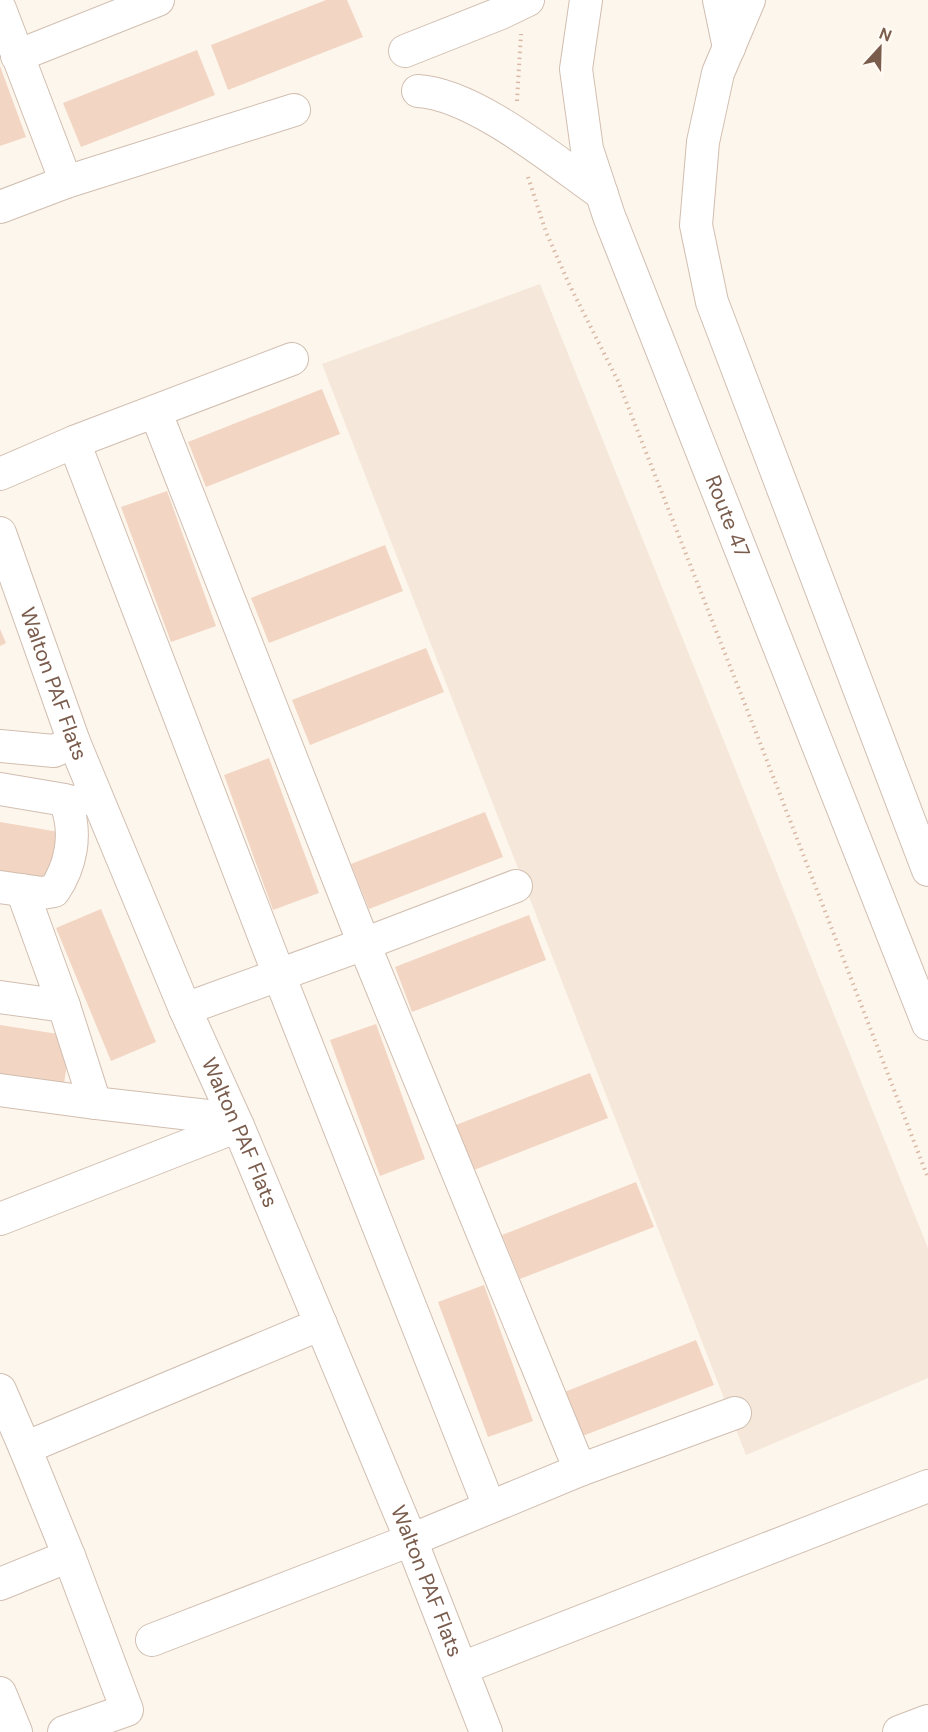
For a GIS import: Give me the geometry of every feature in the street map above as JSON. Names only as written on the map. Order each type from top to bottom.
[{"type":"street","points":[[17,56],[158,0]]},
{"type":"street","name":"Route 47","points":[[586,0],[576,69],[587,149],[602,194],[928,1024]]},
{"type":"street","points":[[719,0],[729,48]]},
{"type":"street","points":[[749,0],[718,73],[703,142],[696,225],[712,302],[928,870]]},
{"type":"street","points":[[405,51],[527,1]]},
{"type":"street","points":[[0,9],[66,182]]},
{"type":"street","points":[[418,91],[440,94],[462,102],[521,138],[602,194]]},
{"type":"street","points":[[0,207],[66,182],[294,110]]},
{"type":"street","points":[[0,474],[74,442],[156,413],[292,359]]},
{"type":"street","points":[[156,413],[364,944],[580,1470]]},
{"type":"street","points":[[74,442],[279,975],[489,1506]]},
{"type":"street","name":"Walton PAF Flats","points":[[0,533],[74,742],[411,1540],[486,1732]]},
{"type":"street","points":[[0,746],[54,751],[74,742]]},
{"type":"street","points":[[0,789],[65,800],[73,842],[63,877],[54,891],[42,893],[11,888]]},
{"type":"street","points":[[67,806],[97,793]]},
{"type":"street","points":[[185,1009],[516,886]]},
{"type":"street","points":[[11,888],[64,1006],[95,1103]]},
{"type":"street","points":[[0,997],[64,1006]]},
{"type":"street","points":[[0,1090],[236,1123]]},
{"type":"street","points":[[0,1220],[236,1123]]},
{"type":"street","points":[[34,1443],[321,1324]]},
{"type":"street","points":[[0,1390],[34,1443],[69,1556],[127,1710],[64,1732]]},
{"type":"street","points":[[152,1640],[411,1540],[580,1470],[735,1413]]},
{"type":"street","points":[[462,1668],[928,1486]]},
{"type":"street","points":[[0,1584],[69,1556]]},
{"type":"street","points":[[0,1693],[16,1732]]},
{"type":"street","points":[[899,1732],[928,1721]]},
{"type":"path","points":[[527,1],[521,28],[517,102],[524,165],[546,232],[569,284],[618,381],[928,1178]]},
{"type":"shaded area","points":[[540,284],[928,1248],[928,1378],[746,1455],[322,364]]},
{"type":"building","points":[[326,0],[347,0],[363,37],[228,90],[211,45]]},
{"type":"building","points":[[197,50],[215,95],[81,147],[63,103]]},
{"type":"building","points":[[0,66],[26,137],[0,146]]},
{"type":"building","points":[[322,389],[340,434],[206,487],[188,442]]},
{"type":"building","points":[[167,491],[216,626],[171,642],[121,507]]},
{"type":"building","points":[[385,545],[403,591],[269,643],[251,598]]},
{"type":"building","points":[[0,629],[6,643],[0,646]]},
{"type":"building","points":[[426,648],[444,692],[310,745],[292,700]]},
{"type":"building","points":[[269,758],[319,893],[273,910],[224,775]]},
{"type":"building","points":[[485,812],[503,857],[369,909],[351,864]]},
{"type":"building","points":[[0,822],[59,832],[52,879],[0,871]]},
{"type":"building","points":[[101,909],[156,1042],[111,1061],[56,928]]},
{"type":"building","points":[[529,915],[546,960],[412,1012],[395,967]]},
{"type":"building","points":[[376,1024],[425,1159],[380,1176],[330,1040]]},
{"type":"building","points":[[0,1025],[71,1036],[64,1084],[0,1074]]},
{"type":"building","points":[[590,1073],[608,1118],[474,1170],[456,1125]]},
{"type":"building","points":[[636,1182],[654,1227],[520,1279],[502,1235]]},
{"type":"building","points":[[484,1285],[533,1421],[488,1437],[438,1302]]},
{"type":"building","points":[[696,1340],[714,1385],[580,1437],[562,1393]]}]
